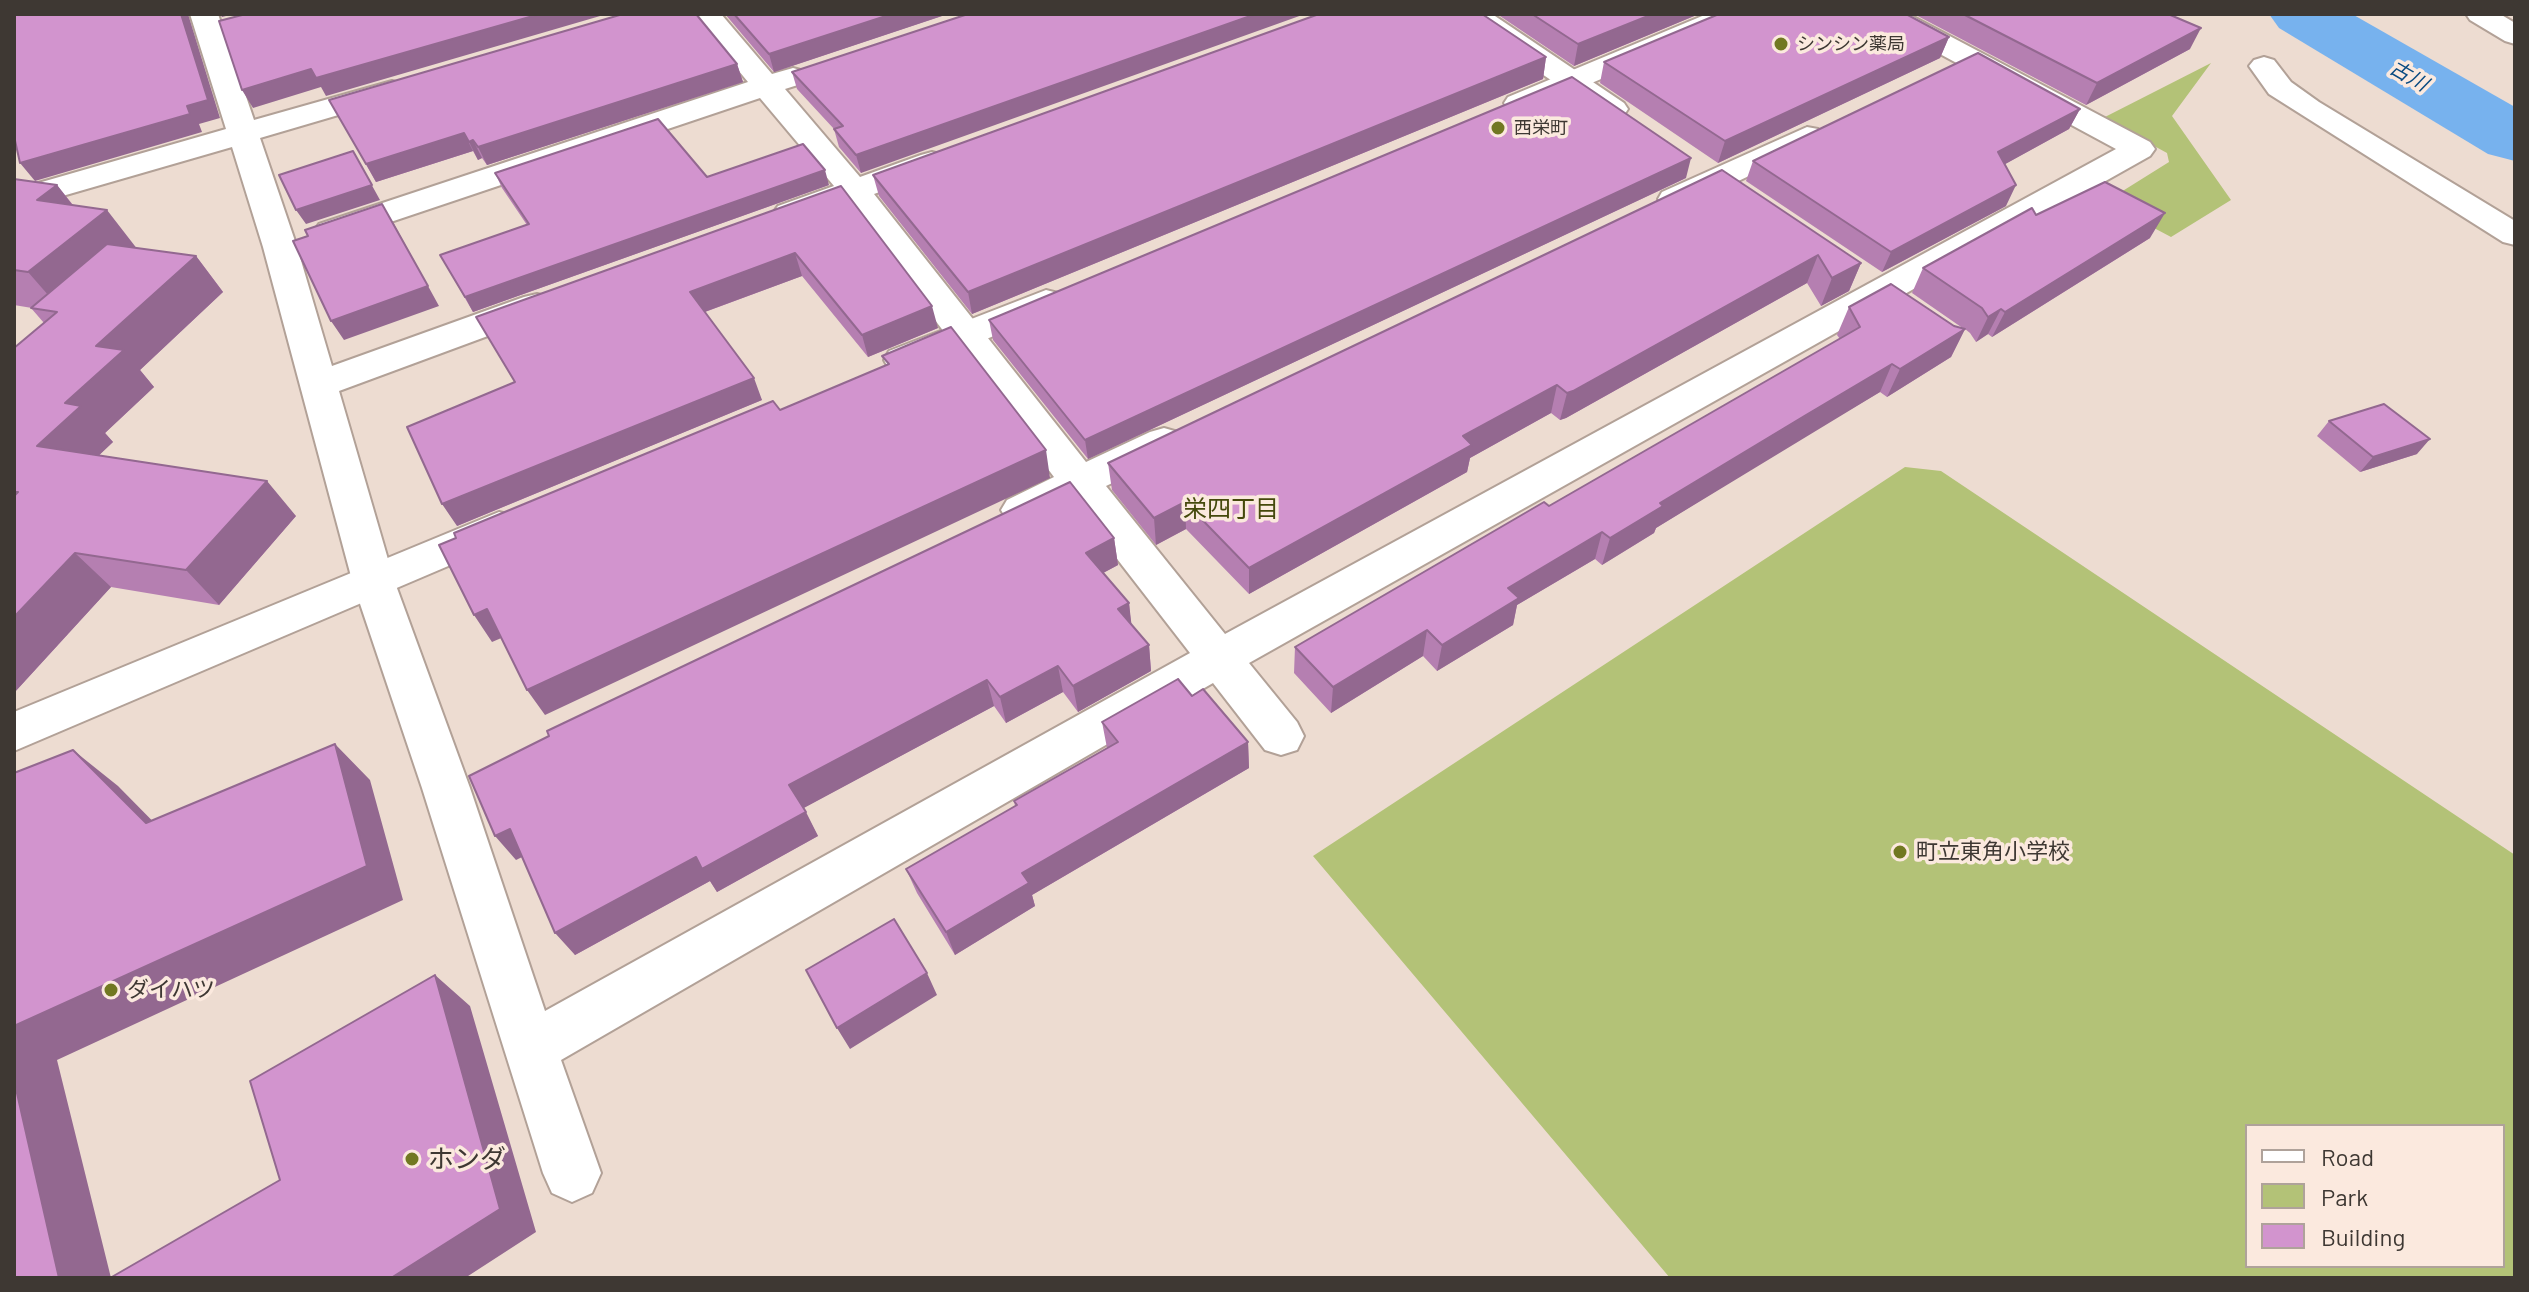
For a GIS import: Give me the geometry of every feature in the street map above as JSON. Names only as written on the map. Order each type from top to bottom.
[{"type":"street","points":[[706,14],[854,190],[963,335],[1281,736]]},
{"type":"street","points":[[1473,14],[1638,127]]},
{"type":"street","points":[[1483,119],[1731,14]]},
{"type":"street","points":[[530,1048],[1218,659],[2139,149],[1887,14]]},
{"type":"street","points":[[2480,14],[2515,35]]},
{"type":"street","points":[[217,24],[244,133],[280,247],[373,580],[460,781],[530,1048],[572,1173]]},
{"type":"street","points":[[1927,79],[1970,58]]},
{"type":"street","points":[[280,247],[826,66]]},
{"type":"street","points":[[2515,213],[2343,107],[2264,66],[2280,88],[2308,108],[2515,235]]},
{"type":"street","points":[[14,200],[424,80]]},
{"type":"street","points":[[1642,214],[1842,119]]},
{"type":"street","points":[[764,223],[957,153]]},
{"type":"street","points":[[872,372],[1078,287]]},
{"type":"street","points":[[318,385],[571,293]]},
{"type":"street","points":[[993,524],[1194,427]]},
{"type":"street","points":[[14,732],[535,513]]},
{"type":"green space","points":[[2211,63],[2172,116],[2231,200],[2171,237],[2105,202],[2169,162],[2167,153],[2103,118]]},
{"type":"green space","name":"町立東角小学校","points":[[1905,467],[1941,471],[2515,855],[2515,1278],[1670,1278],[1313,856]]},
{"type":"building","points":[[14,14],[181,14],[208,100],[187,106],[190,114],[20,163],[14,136]]},
{"type":"building","points":[[246,14],[540,14],[316,78],[311,69],[242,90],[219,21]]},
{"type":"building","points":[[623,14],[696,14],[737,64],[478,147],[473,140],[469,142],[464,133],[366,164],[329,100]]},
{"type":"building","points":[[734,14],[892,14],[769,54]]},
{"type":"building","points":[[968,14],[1256,14],[856,155],[834,129],[843,126],[792,72]]},
{"type":"building","points":[[1319,14],[1482,14],[1546,57],[968,292],[873,175]]},
{"type":"building","points":[[1532,14],[1653,14],[1578,44]]},
{"type":"building","points":[[1719,14],[1906,14],[1949,37],[1725,141],[1604,62]]},
{"type":"building","points":[[1963,14],[2168,14],[2201,28],[2097,83]]},
{"type":"building","points":[[1978,53],[2080,109],[1998,152],[2016,185],[1891,252],[1753,161]]},
{"type":"building","points":[[1572,77],[1691,158],[1085,440],[989,320]]},
{"type":"building","points":[[658,119],[707,177],[803,144],[825,170],[465,297],[440,255],[529,224],[495,173]]},
{"type":"building","points":[[353,151],[372,185],[296,210],[279,175]]},
{"type":"building","points":[[1722,170],[1861,263],[1832,278],[1818,255],[1573,391],[1567,393],[1557,385],[1463,436],[1472,445],[1249,568],[1185,502],[1154,518],[1108,463]]},
{"type":"building","points":[[14,179],[57,185],[37,200],[107,210],[28,272],[14,270]]},
{"type":"building","points":[[2105,182],[2165,213],[2005,312],[2001,309],[1988,317],[1982,308],[1923,268],[2032,208],[2036,215]]},
{"type":"building","points":[[841,186],[932,306],[862,335],[795,253],[690,292],[754,378],[442,504],[407,427],[515,382],[476,317]]},
{"type":"building","points":[[382,204],[428,286],[331,321],[293,241],[308,236],[305,230]]},
{"type":"building","points":[[107,244],[196,256],[96,346],[124,350],[65,403],[81,406],[37,446],[267,481],[186,570],[75,553],[14,617],[14,496],[18,492],[14,492],[14,348],[57,312],[31,308]]},
{"type":"building","points":[[1891,284],[1954,326],[1965,329],[1900,369],[1892,364],[1660,503],[1663,506],[1610,538],[1602,532],[1508,588],[1519,598],[1442,645],[1427,630],[1333,687],[1295,647],[1544,502],[1549,506],[1860,327],[1849,307]]},
{"type":"building","points":[[951,327],[1046,450],[527,690],[487,609],[474,615],[439,545],[456,538],[454,533],[773,401],[780,410],[889,364],[882,356]]},
{"type":"building","points":[[2384,404],[2430,439],[2373,457],[2329,421]]},
{"type":"building","points":[[1070,482],[1114,538],[1086,553],[1129,603],[1118,609],[1149,645],[1073,686],[1058,666],[1000,697],[987,680],[789,785],[806,812],[702,869],[696,857],[555,933],[510,829],[495,836],[469,776],[549,736],[547,731]]},
{"type":"building","points":[[1178,679],[1192,696],[1203,689],[1248,742],[1022,873],[1029,883],[946,932],[906,869],[1017,805],[1014,801],[1118,742],[1102,722]]},
{"type":"building","name":"ダイハツ","points":[[335,744],[367,866],[14,1026],[14,773],[73,750],[146,823]]},
{"type":"building","points":[[894,919],[927,973],[837,1028],[806,970]]},
{"type":"building","name":"ホンダ","points":[[435,975],[500,1209],[391,1278],[110,1278],[280,1180],[250,1081]]},
{"type":"building","points":[[14,1080],[59,1278],[14,1278]]},
{"type":"waterway","name":"古川","points":[[2303,14],[2515,138]]},
{"type":"place","name":"シンシン薬局","points":[[1781,44]]},
{"type":"place","name":"西栄町","points":[[1498,128]]},
{"type":"place","name":"町立東角小学校","points":[[1900,852]]},
{"type":"place","name":"ダイハツ","points":[[111,990]]},
{"type":"place","name":"ホンダ","points":[[412,1159]]},
{"type":"district","name":"栄四丁目","points":[[1231,509]]}]
